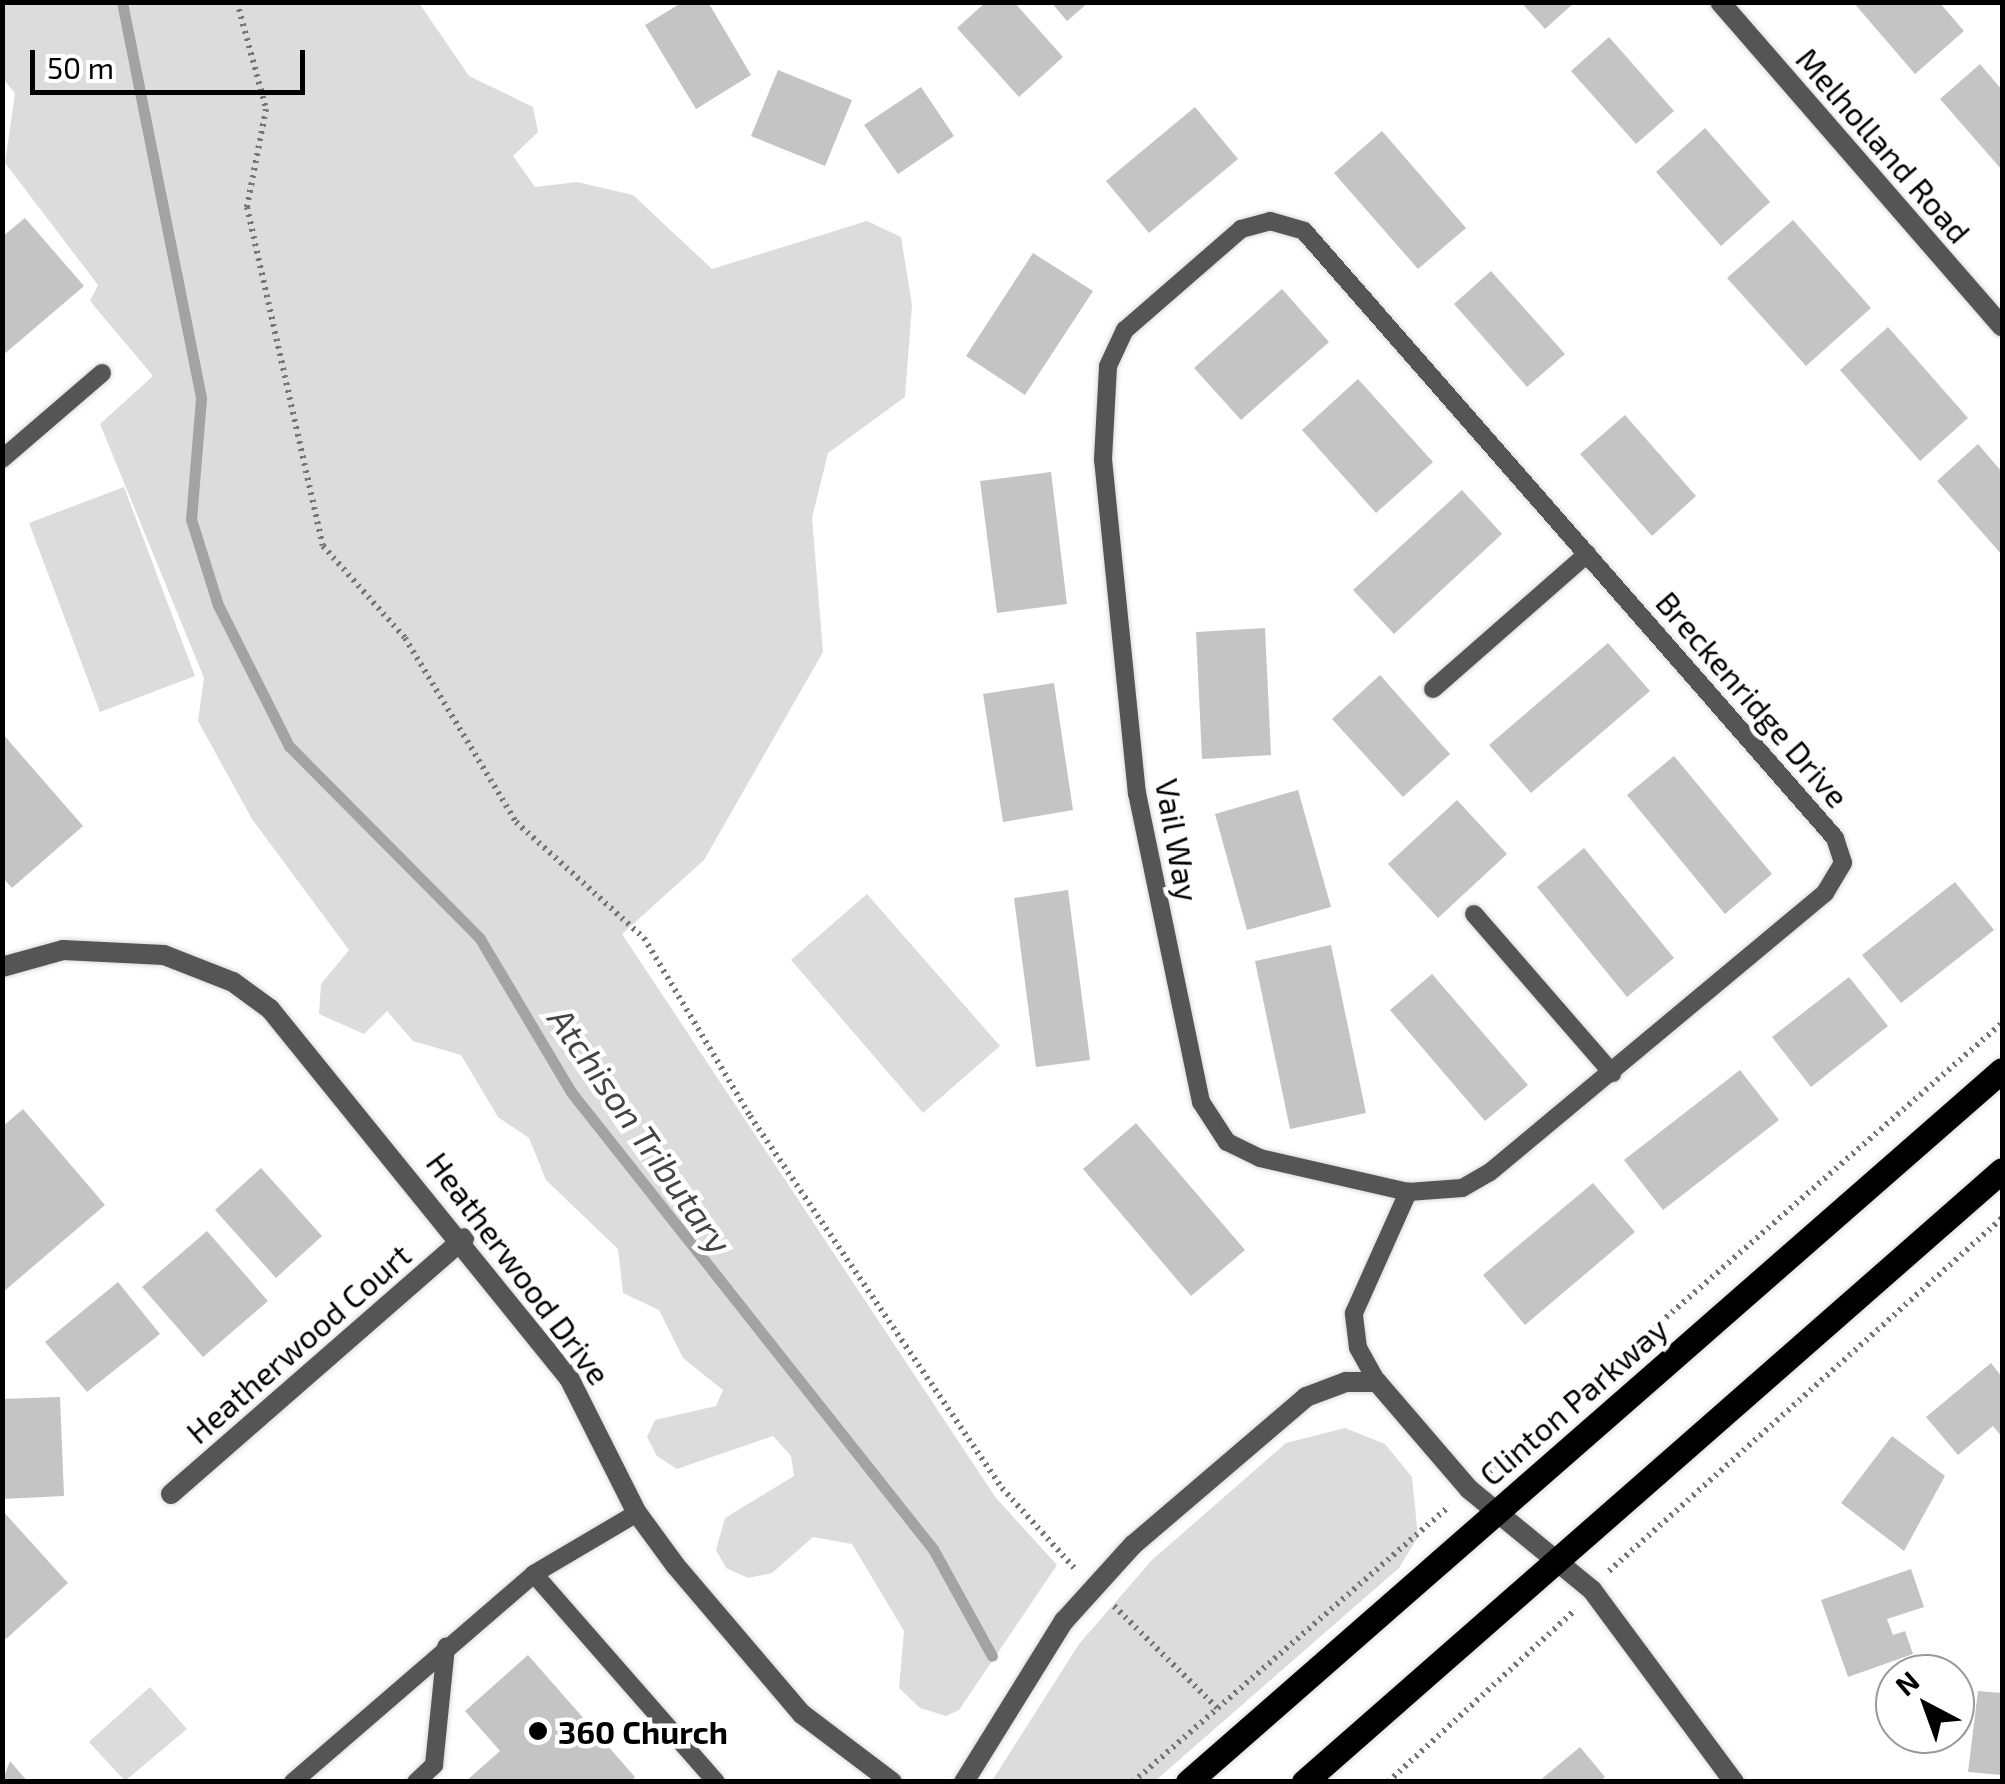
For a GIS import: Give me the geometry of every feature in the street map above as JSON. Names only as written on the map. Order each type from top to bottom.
[{"type":"main road","name":"Clinton Parkway","points":[[1188,1782],[2002,1070]]},
{"type":"main road","points":[[1304,1782],[2002,1170]]},
{"type":"street","name":"Melholland Road","points":[[1720,2],[2002,326]]},
{"type":"street","name":"Heatherwood Drive","points":[[2,967],[117,948],[233,982],[308,1050],[464,1238],[569,1378],[637,1513],[802,1714],[892,1782]]},
{"type":"street","name":"Heatherwood Court","points":[[171,1494],[464,1238]]},
{"type":"street","points":[[964,1782],[1064,1621],[1133,1545],[1306,1397],[1377,1382],[1496,1512],[1592,1590],[1684,1704],[1734,1782]]},
{"type":"lane","name":"Breckenridge Drive","points":[[1270,221],[1304,232],[1835,838],[1843,863],[1826,893],[1490,1172],[1462,1188],[1408,1192]]},
{"type":"lane","name":"Vail Way","points":[[1270,221],[1241,229],[1140,318],[1108,366],[1103,459],[1137,794],[1213,1127],[1260,1158],[1408,1192]]},
{"type":"lane","points":[[2,459],[102,373]]},
{"type":"lane","points":[[1433,688],[1586,554]]},
{"type":"lane","points":[[1474,914],[1612,1073]]},
{"type":"lane","points":[[1377,1382],[1358,1348],[1354,1313],[1408,1192]]},
{"type":"lane","points":[[293,1782],[534,1574],[637,1513]]},
{"type":"lane","points":[[534,1574],[716,1782]]},
{"type":"lane","points":[[416,1782],[434,1765],[446,1647]]},
{"type":"path","points":[[238,2],[266,109],[247,207],[323,546],[405,638],[516,822],[644,938],[750,1116],[1002,1488],[1073,1567]]},
{"type":"path","points":[[1616,1362],[2002,1023]]},
{"type":"path","points":[[1638,1538],[2002,1218]]},
{"type":"path","points":[[1134,1782],[1416,1533]]},
{"type":"path","points":[[1116,1608],[1217,1708]]},
{"type":"path","points":[[1388,1782],[1540,1649]]},
{"type":"shaded area","points":[[3,2],[419,3],[469,76],[533,107],[538,132],[513,156],[535,187],[577,182],[633,195],[712,269],[867,221],[901,237],[912,305],[905,397],[828,453],[812,518],[823,652],[704,860],[622,934],[996,1498],[1057,1565],[959,1710],[946,1716],[920,1708],[899,1688],[904,1631],[852,1544],[813,1537],[772,1573],[748,1578],[726,1568],[716,1550],[725,1518],[794,1476],[791,1456],[773,1436],[677,1469],[657,1456],[647,1437],[655,1420],[716,1406],[723,1390],[683,1358],[659,1310],[623,1293],[618,1249],[546,1180],[529,1138],[498,1117],[461,1055],[413,1041],[387,1011],[364,1034],[319,1014],[321,984],[349,950],[252,819],[198,721],[204,678],[100,424],[153,376],[90,301],[98,285],[5,163],[15,93],[3,79]]},
{"type":"shaded area","points":[[124,487],[195,676],[100,712],[29,523]]},
{"type":"shaded area","points":[[867,894],[1000,1046],[923,1113],[791,960]]},
{"type":"shaded area","points":[[1345,1428],[1385,1444],[1412,1477],[1418,1537],[1399,1568],[1155,1781],[992,1781],[1079,1644],[1152,1560],[1286,1443]]},
{"type":"shaded area","points":[[150,1687],[187,1729],[125,1781],[89,1742]]},
{"type":"building","points":[[683,2],[708,2],[751,75],[696,109],[645,25]]},
{"type":"building","points":[[986,2],[1014,2],[1063,57],[1019,97],[957,28]]},
{"type":"building","points":[[1051,2],[1089,2],[1067,21]]},
{"type":"building","points":[[1521,2],[1575,2],[1545,29]]},
{"type":"building","points":[[1853,2],[1939,2],[1964,31],[1915,74]]},
{"type":"building","points":[[1609,37],[1674,111],[1636,144],[1571,71]]},
{"type":"building","points":[[1980,64],[2002,90],[2002,170],[1940,99]]},
{"type":"building","points":[[778,70],[852,100],[825,166],[751,136]]},
{"type":"building","points":[[921,87],[954,136],[898,174],[864,125]]},
{"type":"building","points":[[1195,107],[1238,159],[1149,233],[1106,181]]},
{"type":"building","points":[[1705,128],[1770,202],[1721,246],[1656,172]]},
{"type":"building","points":[[1382,131],[1466,228],[1418,269],[1334,173]]},
{"type":"building","points":[[25,218],[84,286],[2,356],[2,237]]},
{"type":"building","points":[[1793,220],[1871,308],[1806,366],[1727,278]]},
{"type":"building","points":[[1033,253],[1093,291],[1025,395],[966,356]]},
{"type":"building","points":[[1491,271],[1565,354],[1527,387],[1454,304]]},
{"type":"building","points":[[1282,289],[1329,342],[1241,420],[1194,368]]},
{"type":"building","points":[[1888,327],[1968,418],[1920,461],[1840,370]]},
{"type":"building","points":[[1358,379],[1433,462],[1376,513],[1302,430]]},
{"type":"building","points":[[1625,415],[1696,496],[1652,536],[1580,454]]},
{"type":"building","points":[[1978,444],[2002,472],[2002,555],[1937,481]]},
{"type":"building","points":[[1051,472],[1067,604],[997,613],[980,481]]},
{"type":"building","points":[[1462,490],[1502,534],[1394,634],[1353,590]]},
{"type":"building","points":[[1265,628],[1271,755],[1202,759],[1196,632]]},
{"type":"building","points":[[1608,643],[1650,691],[1531,793],[1489,745]]},
{"type":"building","points":[[1380,675],[1450,754],[1403,797],[1332,719]]},
{"type":"building","points":[[1054,683],[1073,810],[1003,822],[983,694]]},
{"type":"building","points":[[2,733],[83,826],[12,888],[2,877]]},
{"type":"building","points":[[1674,756],[1772,874],[1725,914],[1627,795]]},
{"type":"building","points":[[1298,790],[1331,907],[1247,930],[1215,814]]},
{"type":"building","points":[[1457,800],[1507,854],[1438,918],[1388,864]]},
{"type":"building","points":[[1584,848],[1674,958],[1627,997],[1537,887]]},
{"type":"building","points":[[1955,882],[1994,930],[1901,1003],[1862,955]]},
{"type":"building","points":[[1068,890],[1090,1060],[1036,1067],[1014,898]]},
{"type":"building","points":[[1331,945],[1366,1113],[1290,1129],[1255,961]]},
{"type":"building","points":[[1432,974],[1528,1085],[1485,1121],[1390,1010]]},
{"type":"building","points":[[1849,977],[1888,1026],[1811,1087],[1772,1037]]},
{"type":"building","points":[[1740,1070],[1779,1120],[1663,1210],[1624,1160]]},
{"type":"building","points":[[23,1109],[105,1205],[2,1293],[2,1127]]},
{"type":"building","points":[[1136,1123],[1245,1250],[1191,1296],[1083,1169]]},
{"type":"building","points":[[261,1168],[322,1236],[276,1278],[215,1210]]},
{"type":"building","points":[[1593,1183],[1635,1232],[1525,1325],[1483,1275]]},
{"type":"building","points":[[207,1231],[268,1301],[203,1357],[142,1287]]},
{"type":"building","points":[[118,1282],[160,1334],[87,1392],[45,1342]]},
{"type":"building","points":[[1991,1363],[2002,1377],[2002,1437],[1993,1426],[1958,1455],[1926,1417]]},
{"type":"building","points":[[60,1397],[64,1496],[2,1499],[2,1399]]},
{"type":"building","points":[[1892,1436],[1945,1476],[1904,1551],[1841,1503]]},
{"type":"building","points":[[2,1510],[68,1583],[6,1639],[2,1635]]},
{"type":"building","points":[[1911,1569],[1924,1607],[1887,1619],[1893,1635],[1905,1631],[1913,1654],[1875,1654],[1875,1667],[1848,1677],[1821,1600]]},
{"type":"building","name":"360 Church","points":[[528,1655],[635,1777],[630,1782],[465,1782],[500,1751],[465,1711]]},
{"type":"building","points":[[1978,1691],[2002,1693],[2002,1775],[1968,1772],[1970,1754],[1975,1754]]},
{"type":"building","points":[[1580,1747],[1605,1777],[1599,1782],[1538,1782]]},
{"type":"building","points":[[10,1761],[28,1782],[2,1782]]},
{"type":"waterway","name":"Atchison Tributary","points":[[122,2],[201,398],[191,519],[218,605],[289,746],[479,937],[571,1092],[933,1549],[992,1656]]},
{"type":"place","name":"360 Church","points":[[538,1731]]}]
